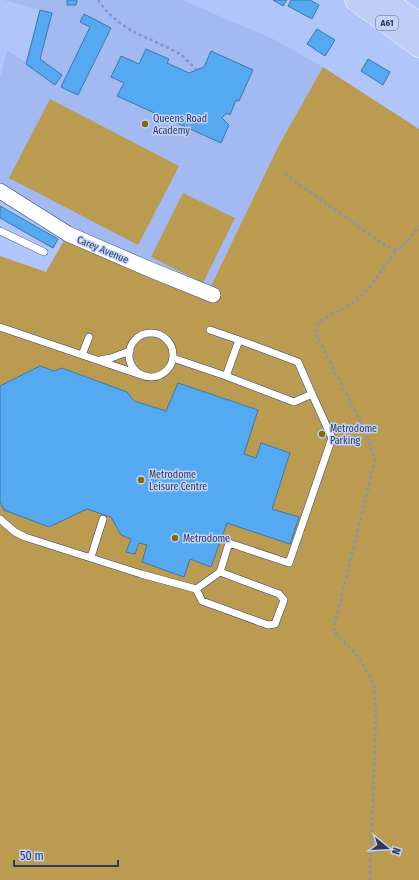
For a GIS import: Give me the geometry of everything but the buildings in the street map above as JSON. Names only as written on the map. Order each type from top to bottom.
[{"type":"highway","name":"A61","points":[[356,0],[419,46]]},
{"type":"highway","name":"A61","points":[[386,0],[419,24]]},
{"type":"street","name":"Carey Avenue","points":[[0,191],[68,234],[213,295]]},
{"type":"lane","points":[[0,231],[44,252]]},
{"type":"lane","points":[[0,327],[141,375],[150,377],[160,376],[170,367],[173,358],[170,343],[158,334],[147,334],[138,338],[131,346],[130,362],[136,372],[141,375]]},
{"type":"lane","points":[[196,589],[220,572],[229,543],[289,563],[332,438],[298,362],[210,330]]},
{"type":"lane","points":[[82,355],[89,337]]},
{"type":"lane","points":[[226,376],[239,340]]},
{"type":"lane","points":[[98,360],[111,358],[130,351]]},
{"type":"lane","points":[[173,358],[294,402],[312,394]]},
{"type":"lane","points":[[0,519],[15,532],[25,537],[141,574],[196,589],[202,601],[268,625],[275,624],[284,600],[279,594],[220,572]]},
{"type":"lane","points":[[91,557],[103,519]]},
{"type":"path","points":[[98,0],[109,14],[122,26],[180,54],[197,70]]},
{"type":"path","points":[[285,174],[386,246],[396,250]]},
{"type":"path","points":[[370,880],[376,712],[374,684],[357,656],[333,631],[375,460],[365,431],[315,332],[318,322],[354,302],[368,290],[396,250],[403,247],[419,226]]},
{"type":"shaded area","name":"Queens Road Academy","points":[[4,0],[182,0],[273,39],[323,67],[278,147],[210,288],[73,228],[0,184],[0,78],[7,50],[26,63],[40,10]]},
{"type":"shaded area","points":[[323,67],[419,129],[419,880],[0,880],[0,256],[46,272],[66,237],[210,288],[278,147]]},
{"type":"shaded area","points":[[50,99],[179,166],[138,245],[9,178]]},
{"type":"shaded area","points":[[183,193],[235,218],[203,283],[151,257]]},
{"type":"place","name":"Queens Road Academy","points":[[145,124]]},
{"type":"place","name":"Metrodome Parking","points":[[322,434]]},
{"type":"place","name":"Metrodome Leisure Centre","points":[[141,480]]},
{"type":"place","name":"Metrodome","points":[[175,538]]}]
